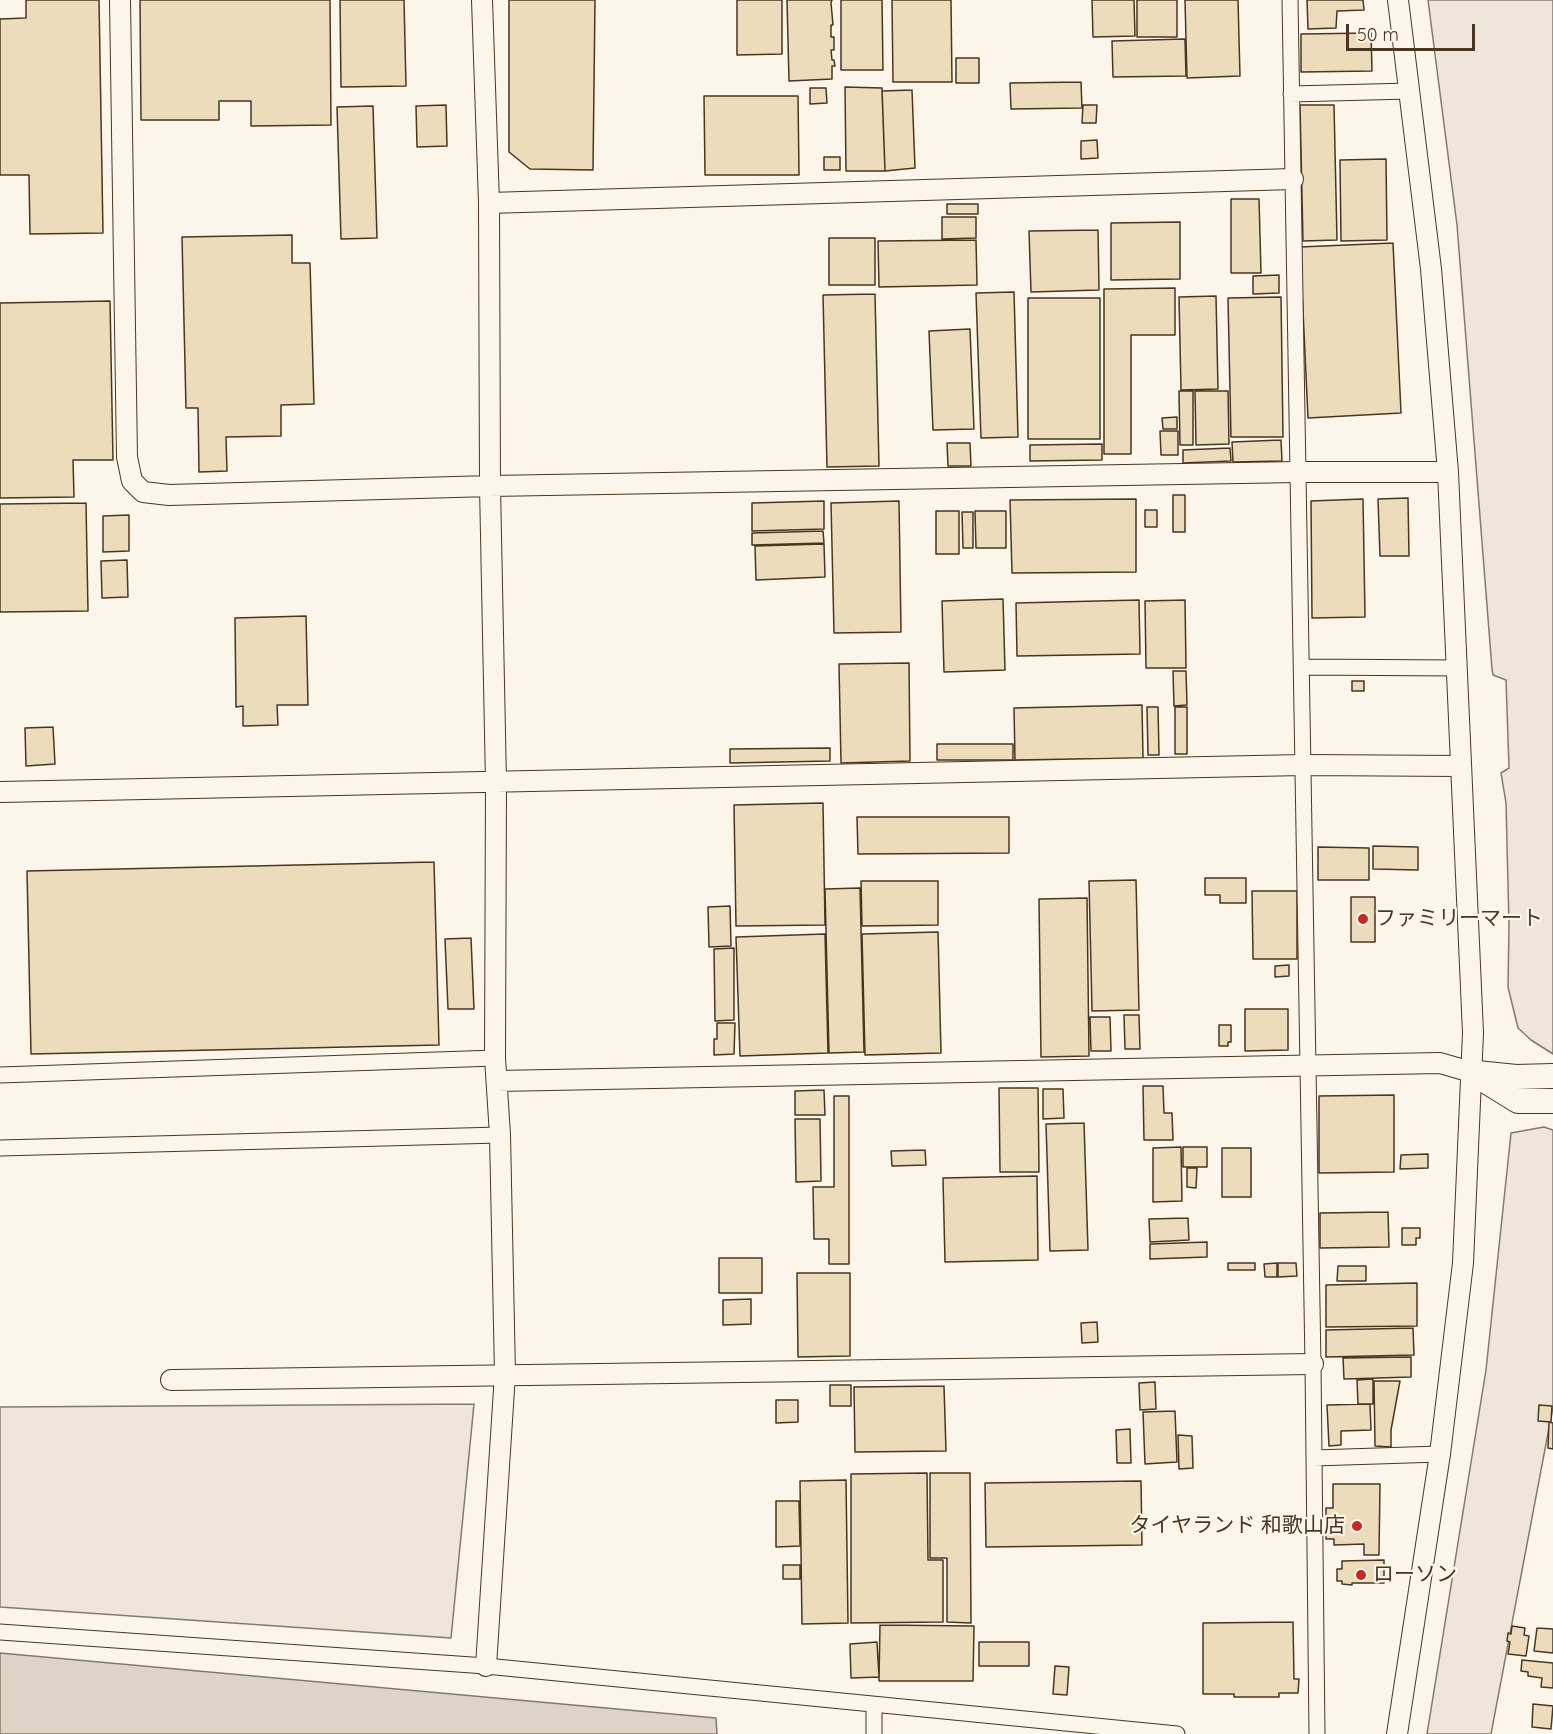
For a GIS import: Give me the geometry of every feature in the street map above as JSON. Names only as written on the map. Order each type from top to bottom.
[{"type":"main road","points":[[1471,1072],[1516,1077],[1553,1076]]},
{"type":"main road","points":[[1471,1072],[1518,1101],[1553,1101]]},
{"type":"street","points":[[120,0],[127,445],[132,481],[143,492],[169,495],[490,486],[1298,472],[1448,472]]},
{"type":"street","points":[[482,0],[489,204],[490,486],[496,783],[495,1058],[500,1135],[505,1374],[486,1666]]},
{"type":"street","points":[[1290,0],[1317,1734]]},
{"type":"street","points":[[1397,1734],[1440,1454],[1463,1263],[1473,1033],[1448,472],[1431,269],[1398,0]]},
{"type":"street","points":[[1291,94],[1410,91]]},
{"type":"street","points":[[489,204],[1293,179]]},
{"type":"street","points":[[1302,667],[1458,668]]},
{"type":"street","points":[[0,792],[1303,765],[1461,766]]},
{"type":"street","points":[[0,1075],[495,1058]]},
{"type":"street","points":[[497,1082],[1440,1063],[1471,1072]]},
{"type":"street","points":[[0,1148],[500,1135]]},
{"type":"street","points":[[171,1380],[1313,1364]]},
{"type":"street","points":[[1314,1458],[1440,1454]]},
{"type":"street","points":[[0,1632],[486,1666],[874,1705],[1066,1729],[1177,1734]]},
{"type":"street","points":[[874,1705],[874,1734]]},
{"type":"shaded area","points":[[1428,0],[1553,0],[1553,1054],[1531,1040],[1518,1028],[1508,987],[1506,803],[1501,773],[1509,768],[1506,680],[1493,675],[1492,669],[1457,225]]},
{"type":"shaded area","points":[[1544,1127],[1553,1130],[1553,1407],[1491,1734],[1427,1734],[1486,1370],[1511,1133]]},
{"type":"shaded area","points":[[474,1404],[451,1638],[0,1607],[0,1407]]},
{"type":"shaded area","points":[[0,1653],[716,1718],[717,1734],[0,1734]]},
{"type":"building","points":[[26,0],[99,0],[103,233],[30,234],[29,175],[0,175],[0,19],[26,18]]},
{"type":"building","points":[[140,0],[330,0],[331,125],[251,126],[251,101],[219,101],[219,120],[141,120]]},
{"type":"building","points":[[340,0],[404,0],[406,86],[341,87]]},
{"type":"building","points":[[509,0],[595,0],[593,170],[530,169],[509,152]]},
{"type":"building","points":[[737,0],[782,0],[782,54],[737,55]]},
{"type":"building","points":[[787,0],[832,0],[831,37],[834,37],[834,50],[831,50],[835,66],[832,66],[832,79],[789,81]]},
{"type":"building","points":[[841,0],[882,0],[883,70],[841,70]]},
{"type":"building","points":[[892,0],[951,0],[952,82],[893,82]]},
{"type":"building","points":[[1092,0],[1134,0],[1135,36],[1093,37]]},
{"type":"building","points":[[1137,0],[1177,0],[1177,37],[1137,37]]},
{"type":"building","points":[[1185,0],[1238,0],[1240,76],[1187,78]]},
{"type":"building","points":[[1307,0],[1363,0],[1364,10],[1337,11],[1336,28],[1308,29]]},
{"type":"building","points":[[1371,33],[1372,71],[1301,72],[1301,34]]},
{"type":"building","points":[[1185,39],[1186,76],[1113,77],[1112,41]]},
{"type":"building","points":[[956,58],[979,58],[979,83],[956,83]]},
{"type":"building","points":[[1081,82],[1082,108],[1011,109],[1010,83]]},
{"type":"building","points":[[845,87],[882,88],[885,171],[846,171]]},
{"type":"building","points":[[810,88],[826,88],[827,103],[810,104]]},
{"type":"building","points":[[912,90],[915,168],[885,171],[882,91]]},
{"type":"building","points":[[704,96],[798,96],[799,175],[705,175]]},
{"type":"building","points":[[446,105],[447,146],[417,147],[416,106]]},
{"type":"building","points":[[1083,105],[1097,105],[1096,123],[1082,123]]},
{"type":"building","points":[[1300,105],[1334,105],[1337,240],[1303,241]]},
{"type":"building","points":[[373,106],[377,238],[341,239],[337,107]]},
{"type":"building","points":[[1097,140],[1098,158],[1081,159],[1081,141]]},
{"type":"building","points":[[824,157],[840,157],[840,170],[824,170]]},
{"type":"building","points":[[1386,159],[1387,240],[1341,241],[1340,160]]},
{"type":"building","points":[[1231,199],[1259,199],[1261,273],[1231,273]]},
{"type":"building","points":[[947,204],[978,204],[978,214],[947,214]]},
{"type":"building","points":[[942,217],[976,217],[976,238],[942,239]]},
{"type":"building","points":[[1180,222],[1180,279],[1111,280],[1111,223]]},
{"type":"building","points":[[1098,230],[1099,290],[1031,292],[1029,231]]},
{"type":"building","points":[[292,235],[292,263],[310,263],[314,404],[281,405],[281,436],[226,437],[227,471],[199,472],[198,408],[186,408],[182,237]]},
{"type":"building","points":[[829,238],[875,238],[875,285],[829,285]]},
{"type":"building","points":[[976,240],[977,285],[879,287],[878,241]]},
{"type":"building","points":[[1393,243],[1401,413],[1308,418],[1300,247]]},
{"type":"building","points":[[1279,275],[1279,293],[1253,294],[1253,276]]},
{"type":"building","points":[[1175,288],[1175,335],[1131,335],[1131,454],[1104,454],[1104,289]]},
{"type":"building","points":[[1014,292],[1018,437],[981,438],[976,293]]},
{"type":"building","points":[[875,294],[879,466],[827,467],[823,295]]},
{"type":"building","points":[[1216,296],[1218,389],[1181,390],[1179,297]]},
{"type":"building","points":[[1281,297],[1283,437],[1231,437],[1228,298]]},
{"type":"building","points":[[1028,298],[1100,298],[1100,439],[1028,439]]},
{"type":"building","points":[[110,301],[113,460],[73,460],[74,497],[0,498],[0,303]]},
{"type":"building","points":[[970,329],[974,429],[933,430],[929,331]]},
{"type":"building","points":[[1179,391],[1193,391],[1193,445],[1180,445]]},
{"type":"building","points":[[1195,391],[1228,391],[1229,444],[1196,445]]},
{"type":"building","points":[[1177,417],[1177,429],[1163,429],[1162,418]]},
{"type":"building","points":[[1160,431],[1178,431],[1178,455],[1161,455]]},
{"type":"building","points":[[1281,440],[1282,461],[1233,462],[1232,442]]},
{"type":"building","points":[[947,443],[970,443],[971,466],[948,466]]},
{"type":"building","points":[[1102,444],[1102,460],[1030,461],[1030,445]]},
{"type":"building","points":[[1230,448],[1231,461],[1183,463],[1183,450]]},
{"type":"building","points":[[1173,495],[1185,495],[1185,532],[1173,532]]},
{"type":"building","points":[[1408,498],[1409,556],[1380,556],[1378,499]]},
{"type":"building","points":[[1136,499],[1136,572],[1012,573],[1010,500]]},
{"type":"building","points":[[1363,499],[1365,617],[1312,618],[1311,501]]},
{"type":"building","points":[[824,501],[824,529],[752,531],[752,503]]},
{"type":"building","points":[[899,501],[901,632],[834,633],[831,503]]},
{"type":"building","points":[[86,503],[88,611],[0,612],[0,504]]},
{"type":"building","points":[[1145,510],[1157,510],[1157,527],[1145,527]]},
{"type":"building","points":[[936,511],[959,511],[959,554],[936,554]]},
{"type":"building","points":[[975,511],[1006,511],[1006,548],[976,548]]},
{"type":"building","points":[[962,512],[973,512],[973,548],[963,548]]},
{"type":"building","points":[[129,515],[129,551],[103,552],[103,516]]},
{"type":"building","points":[[823,531],[824,543],[752,545],[752,533]]},
{"type":"building","points":[[824,544],[825,577],[756,580],[755,546]]},
{"type":"building","points":[[127,560],[128,597],[102,598],[101,561]]},
{"type":"building","points":[[1003,599],[1005,670],[944,672],[942,601]]},
{"type":"building","points":[[1139,600],[1140,654],[1017,656],[1016,603]]},
{"type":"building","points":[[1185,600],[1186,668],[1146,668],[1145,601]]},
{"type":"building","points":[[306,616],[308,705],[277,705],[278,725],[243,726],[243,706],[236,707],[235,618]]},
{"type":"building","points":[[909,663],[910,761],[841,763],[839,664]]},
{"type":"building","points":[[1173,671],[1186,671],[1187,705],[1174,706]]},
{"type":"building","points":[[1352,681],[1364,681],[1364,691],[1352,691]]},
{"type":"building","points":[[1142,705],[1143,758],[1015,760],[1014,708]]},
{"type":"building","points":[[1147,707],[1158,707],[1159,755],[1148,755]]},
{"type":"building","points":[[1175,707],[1187,707],[1187,754],[1175,754]]},
{"type":"building","points":[[53,727],[55,764],[26,766],[25,728]]},
{"type":"building","points":[[937,744],[1013,744],[1013,760],[937,760]]},
{"type":"building","points":[[830,748],[830,761],[730,763],[730,749]]},
{"type":"building","points":[[823,803],[825,925],[736,926],[734,805]]},
{"type":"building","points":[[857,817],[1009,817],[1009,853],[858,854]]},
{"type":"building","points":[[1373,846],[1418,847],[1418,870],[1373,869]]},
{"type":"building","points":[[1318,847],[1369,848],[1369,880],[1318,880]]},
{"type":"building","points":[[434,862],[439,1045],[31,1054],[27,871]]},
{"type":"building","points":[[1205,878],[1246,878],[1246,903],[1220,903],[1220,895],[1205,895]]},
{"type":"building","points":[[1136,880],[1139,1010],[1092,1011],[1089,881]]},
{"type":"building","points":[[861,881],[938,881],[938,925],[862,926]]},
{"type":"building","points":[[860,888],[864,1052],[829,1053],[825,889]]},
{"type":"building","points":[[1252,891],[1297,891],[1297,959],[1253,959]]},
{"type":"building","name":"ファミリーマート","points":[[1351,897],[1375,897],[1375,942],[1351,942]]},
{"type":"building","points":[[1087,898],[1089,1056],[1041,1057],[1039,899]]},
{"type":"building","points":[[730,906],[731,946],[709,947],[708,907]]},
{"type":"building","points":[[938,932],[941,1053],[865,1055],[862,934]]},
{"type":"building","points":[[825,934],[828,1053],[740,1056],[736,937]]},
{"type":"building","points":[[471,938],[474,1009],[448,1009],[445,939]]},
{"type":"building","points":[[734,948],[734,1020],[715,1021],[714,949]]},
{"type":"building","points":[[1289,965],[1289,976],[1275,977],[1275,966]]},
{"type":"building","points":[[1245,1009],[1288,1009],[1288,1050],[1245,1051]]},
{"type":"building","points":[[1124,1015],[1139,1015],[1140,1049],[1125,1049]]},
{"type":"building","points":[[1090,1017],[1110,1017],[1111,1051],[1091,1051]]},
{"type":"building","points":[[717,1023],[735,1023],[734,1054],[714,1055]]},
{"type":"building","points":[[1219,1025],[1231,1025],[1231,1042],[1228,1042],[1228,1046],[1219,1046]]},
{"type":"building","points":[[1143,1086],[1163,1086],[1164,1113],[1172,1113],[1173,1140],[1144,1140]]},
{"type":"building","points":[[999,1088],[1038,1088],[1039,1172],[1000,1172]]},
{"type":"building","points":[[1043,1089],[1063,1089],[1064,1118],[1043,1119]]},
{"type":"building","points":[[824,1090],[825,1115],[795,1115],[795,1091]]},
{"type":"building","points":[[1394,1095],[1394,1172],[1319,1173],[1319,1096]]},
{"type":"building","points":[[834,1096],[849,1096],[849,1264],[829,1264],[829,1239],[814,1239],[813,1187],[834,1187]]},
{"type":"building","points":[[795,1119],[820,1119],[821,1181],[796,1182]]},
{"type":"building","points":[[1084,1123],[1088,1250],[1050,1251],[1046,1124]]},
{"type":"building","points":[[1181,1147],[1182,1201],[1153,1202],[1153,1148]]},
{"type":"building","points":[[1183,1147],[1207,1147],[1207,1167],[1183,1167]]},
{"type":"building","points":[[1222,1148],[1251,1148],[1251,1197],[1222,1197]]},
{"type":"building","points":[[925,1150],[926,1165],[892,1166],[891,1151]]},
{"type":"building","points":[[1428,1154],[1428,1168],[1400,1169],[1401,1155]]},
{"type":"building","points":[[1187,1168],[1197,1168],[1196,1188],[1187,1187]]},
{"type":"building","points":[[1037,1176],[1038,1260],[945,1262],[943,1178]]},
{"type":"building","points":[[1388,1212],[1389,1247],[1320,1248],[1320,1213]]},
{"type":"building","points":[[1188,1218],[1189,1240],[1150,1242],[1149,1219]]},
{"type":"building","points":[[1402,1228],[1420,1228],[1420,1238],[1416,1238],[1416,1245],[1402,1245]]},
{"type":"building","points":[[1207,1242],[1207,1257],[1150,1259],[1150,1244]]},
{"type":"building","points":[[719,1258],[762,1258],[762,1293],[719,1293]]},
{"type":"building","points":[[1228,1263],[1255,1263],[1255,1270],[1228,1270]]},
{"type":"building","points":[[1277,1263],[1277,1277],[1265,1277],[1264,1264]]},
{"type":"building","points":[[1278,1263],[1296,1263],[1297,1276],[1278,1277]]},
{"type":"building","points":[[1338,1266],[1366,1266],[1366,1281],[1337,1281]]},
{"type":"building","points":[[797,1273],[850,1273],[850,1356],[798,1357]]},
{"type":"building","points":[[1417,1283],[1417,1326],[1326,1327],[1326,1285]]},
{"type":"building","points":[[751,1299],[751,1324],[723,1325],[723,1300]]},
{"type":"building","points":[[1097,1322],[1098,1342],[1082,1343],[1081,1323]]},
{"type":"building","points":[[1413,1328],[1414,1355],[1326,1357],[1326,1330]]},
{"type":"building","points":[[1411,1357],[1411,1377],[1344,1379],[1343,1358]]},
{"type":"building","points":[[1373,1379],[1373,1404],[1358,1404],[1357,1380]]},
{"type":"building","points":[[1374,1381],[1400,1381],[1391,1430],[1391,1447],[1375,1446]]},
{"type":"building","points":[[1155,1382],[1156,1409],[1140,1410],[1139,1383]]},
{"type":"building","points":[[830,1385],[851,1385],[851,1406],[830,1406]]},
{"type":"building","points":[[944,1386],[946,1451],[855,1452],[854,1387]]},
{"type":"building","points":[[776,1400],[798,1400],[798,1422],[776,1423]]},
{"type":"building","points":[[1370,1404],[1371,1430],[1341,1431],[1341,1445],[1329,1446],[1327,1405]]},
{"type":"building","points":[[1539,1405],[1552,1406],[1551,1422],[1538,1421]]},
{"type":"building","points":[[1175,1411],[1177,1462],[1145,1464],[1143,1412]]},
{"type":"building","points":[[1549,1422],[1553,1423],[1553,1449],[1548,1448]]},
{"type":"building","points":[[1130,1429],[1131,1463],[1117,1463],[1116,1430]]},
{"type":"building","points":[[1178,1435],[1192,1436],[1193,1468],[1179,1469]]},
{"type":"building","points":[[927,1473],[928,1560],[943,1560],[943,1622],[851,1623],[851,1474]]},
{"type":"building","points":[[930,1473],[970,1473],[971,1623],[947,1622],[947,1558],[930,1558]]},
{"type":"building","points":[[846,1480],[848,1623],[802,1624],[800,1481]]},
{"type":"building","points":[[1141,1481],[1142,1545],[986,1547],[985,1483]]},
{"type":"building","points":[[1333,1484],[1380,1484],[1379,1555],[1364,1555],[1364,1544],[1334,1545],[1334,1539],[1326,1539],[1326,1508],[1333,1508]]},
{"type":"building","points":[[776,1501],[799,1501],[800,1546],[776,1547]]},
{"type":"building","points":[[1384,1560],[1384,1583],[1352,1583],[1352,1585],[1337,1581],[1337,1569],[1342,1569],[1342,1561]]},
{"type":"building","points":[[783,1565],[800,1565],[800,1579],[783,1579]]},
{"type":"building","points":[[1293,1622],[1294,1679],[1299,1679],[1298,1693],[1279,1693],[1279,1697],[1203,1694],[1203,1623]]},
{"type":"building","points":[[880,1625],[974,1626],[973,1681],[879,1681]]},
{"type":"building","points":[[1512,1626],[1525,1628],[1524,1635],[1529,1636],[1526,1656],[1508,1654],[1510,1642],[1507,1641],[1508,1633],[1511,1634]]},
{"type":"building","points":[[1537,1628],[1553,1629],[1553,1653],[1534,1651]]},
{"type":"building","points":[[877,1642],[879,1677],[851,1678],[850,1644]]},
{"type":"building","points":[[979,1642],[1029,1642],[1029,1666],[979,1666]]},
{"type":"building","points":[[1522,1660],[1553,1663],[1553,1688],[1541,1687],[1542,1678],[1528,1676],[1528,1672],[1521,1671]]},
{"type":"building","points":[[1055,1666],[1069,1667],[1067,1695],[1053,1694]]},
{"type":"building","points":[[1533,1704],[1553,1706],[1551,1729],[1532,1727]]},
{"type":"place","name":"ファミリーマート","points":[[1363,919]]},
{"type":"place","name":"タイヤランド 和歌山店","points":[[1357,1526]]},
{"type":"place","name":"ローソン","points":[[1361,1575]]}]
